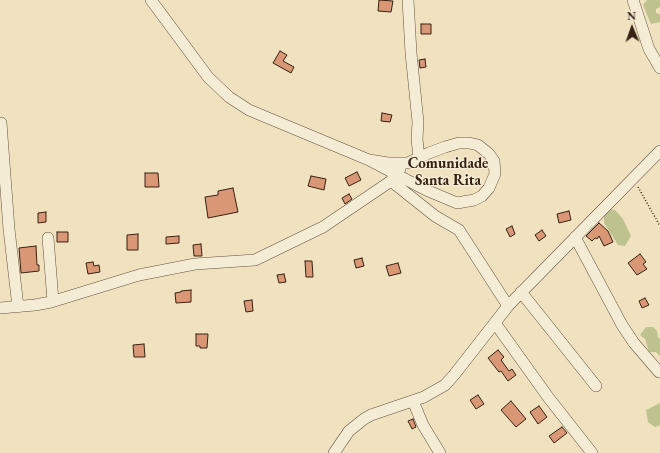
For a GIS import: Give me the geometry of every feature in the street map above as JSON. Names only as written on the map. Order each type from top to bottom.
[{"type":"street","points":[[151,0],[208,77],[229,97],[257,113],[369,160],[394,178],[435,216],[459,230],[508,306]]},
{"type":"street","points":[[408,0],[411,53],[418,117],[418,158]]},
{"type":"street","points":[[633,0],[650,49],[660,68]]},
{"type":"street","points":[[1,123],[9,229],[18,307]]},
{"type":"street","points":[[369,160],[403,164],[445,147],[459,143],[469,143],[478,146],[489,154],[494,161],[495,174],[489,188],[482,196],[474,200],[457,203],[394,178]]},
{"type":"street","points":[[334,453],[350,431],[357,424],[371,415],[424,397],[445,385],[508,306],[660,151]]},
{"type":"street","points":[[0,308],[35,305],[53,301],[139,275],[172,268],[214,262],[255,260],[323,227],[394,178],[403,164]]},
{"type":"street","points":[[575,237],[622,325],[634,343],[659,372]]},
{"type":"street","points":[[48,238],[53,301]]},
{"type":"street","points":[[521,292],[596,386]]},
{"type":"street","points":[[495,323],[548,397],[592,453]]},
{"type":"street","points":[[412,401],[423,425],[440,453]]},
{"type":"path","points":[[633,178],[660,226]]},
{"type":"green space","points":[[647,0],[660,0],[660,7],[656,9],[656,13],[660,14],[660,22],[651,24],[643,5]]},
{"type":"green space","points":[[609,209],[615,210],[623,219],[631,236],[625,246],[618,245],[604,223],[604,215]]},
{"type":"green space","points":[[646,327],[653,327],[657,331],[660,339],[660,356],[656,352],[649,352],[645,339],[640,335]]},
{"type":"green space","points":[[660,403],[660,425],[655,427],[648,422],[646,410]]},
{"type":"building","points":[[379,0],[393,1],[391,12],[378,11]]},
{"type":"building","points":[[421,24],[431,24],[431,34],[421,34]]},
{"type":"building","points":[[280,51],[287,55],[283,61],[294,67],[291,73],[273,63]]},
{"type":"building","points":[[425,59],[426,67],[420,68],[419,60]]},
{"type":"building","points":[[382,113],[392,115],[390,122],[381,121]]},
{"type":"building","points":[[357,172],[361,180],[349,186],[345,178]]},
{"type":"building","points":[[145,173],[158,173],[159,187],[145,187]]},
{"type":"building","points":[[311,176],[326,179],[324,190],[308,186]]},
{"type":"building","points":[[233,188],[238,212],[208,218],[205,197],[218,195],[218,191]]},
{"type":"building","points":[[349,194],[352,199],[345,204],[342,198]]},
{"type":"building","points":[[569,211],[571,220],[559,223],[557,214]]},
{"type":"building","points":[[46,212],[46,222],[38,223],[38,213]]},
{"type":"building","points":[[599,223],[608,231],[613,242],[604,246],[599,236],[597,239],[595,238],[592,241],[586,236]]},
{"type":"building","points":[[512,226],[515,234],[510,237],[506,229]]},
{"type":"building","points":[[542,230],[546,236],[539,241],[535,235]]},
{"type":"building","points":[[57,232],[68,232],[68,242],[57,242]]},
{"type":"building","points":[[138,234],[138,250],[127,250],[127,235]]},
{"type":"building","points":[[179,236],[179,243],[166,244],[166,237]]},
{"type":"building","points":[[201,244],[202,256],[194,256],[193,245]]},
{"type":"building","points":[[36,246],[37,265],[39,265],[39,271],[21,273],[19,248]]},
{"type":"building","points":[[640,254],[646,262],[643,264],[647,269],[637,275],[628,263]]},
{"type":"building","points":[[362,258],[364,266],[356,268],[354,260]]},
{"type":"building","points":[[305,261],[312,261],[313,277],[306,277]]},
{"type":"building","points":[[93,262],[94,266],[99,265],[100,272],[88,274],[86,263]]},
{"type":"building","points":[[398,263],[401,273],[389,276],[386,266]]},
{"type":"building","points":[[284,274],[286,282],[279,283],[277,275]]},
{"type":"building","points":[[191,290],[191,302],[176,303],[175,293]]},
{"type":"building","points":[[645,298],[649,305],[642,308],[639,301]]},
{"type":"building","points":[[252,300],[253,311],[246,312],[244,301]]},
{"type":"building","points":[[196,334],[208,334],[207,348],[200,348],[200,346],[196,346]]},
{"type":"building","points":[[144,344],[145,357],[134,357],[133,345]]},
{"type":"building","points":[[498,350],[504,357],[501,360],[509,371],[512,369],[516,375],[508,381],[501,371],[499,372],[488,358]]},
{"type":"building","points":[[478,395],[484,404],[476,409],[470,400]]},
{"type":"building","points":[[511,401],[526,419],[516,427],[501,410]]},
{"type":"building","points":[[539,406],[547,417],[538,424],[530,412]]},
{"type":"building","points":[[413,419],[416,427],[412,429],[408,421]]},
{"type":"building","points":[[562,427],[567,433],[554,443],[549,436]]},
{"type":"district","name":"Comunidade Santa Rita","points":[[448,172]]}]
